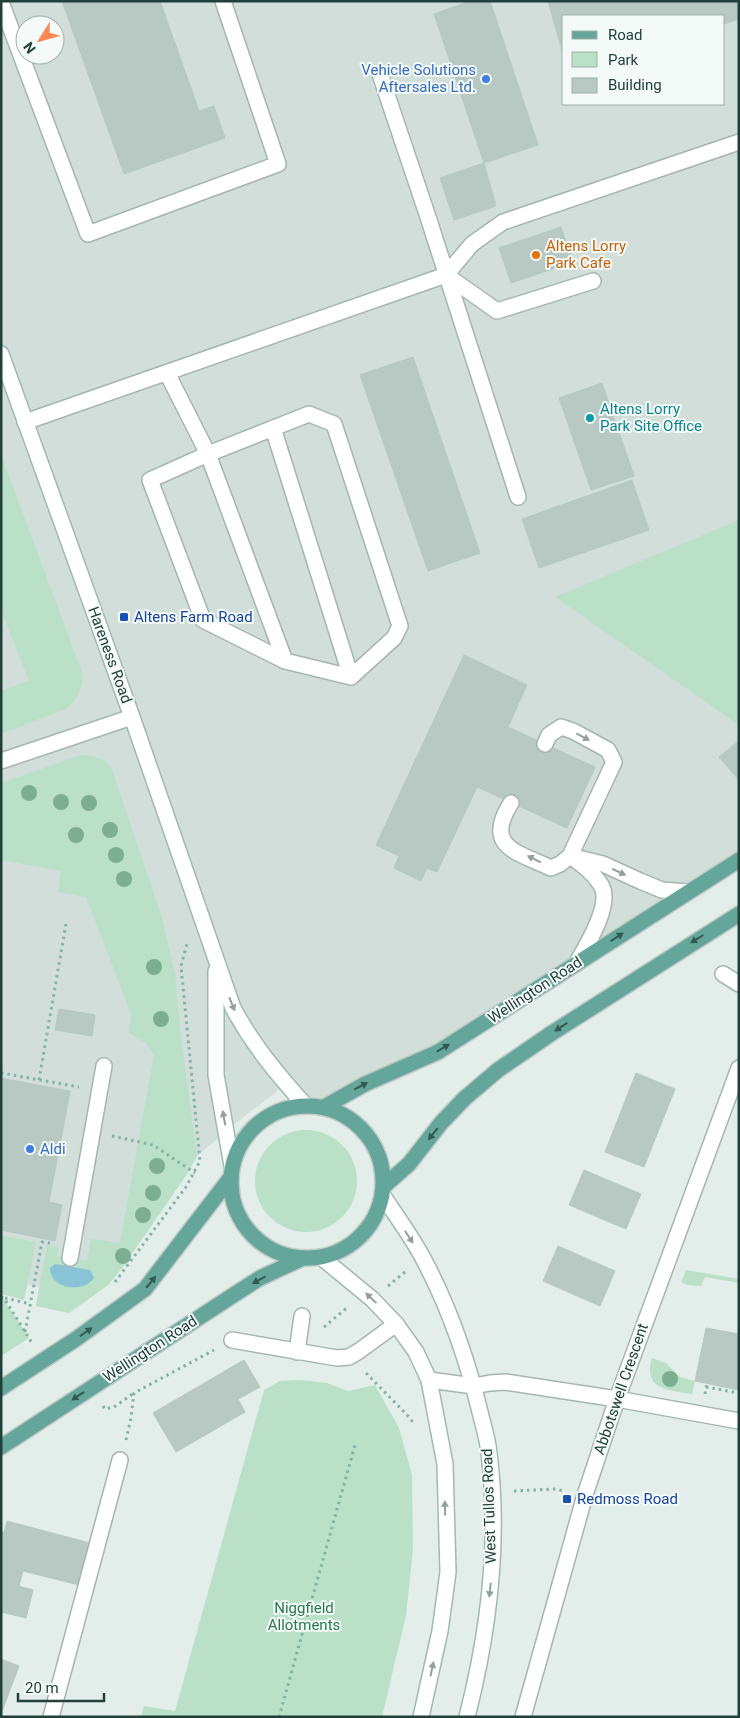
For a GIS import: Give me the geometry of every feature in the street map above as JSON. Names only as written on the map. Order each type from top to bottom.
[{"type":"main road","points":[[2,6],[88,234],[278,164],[223,1]]},
{"type":"main road","points":[[380,74],[518,497]]},
{"type":"main road","points":[[25,422],[446,275],[472,244],[503,222],[739,142]]},
{"type":"main road","points":[[446,275],[497,311],[592,281]]},
{"type":"main road","name":"Hareness Road","points":[[1,354],[132,717],[233,1008],[248,1035],[280,1078],[305,1105]]},
{"type":"main road","points":[[167,373],[208,454],[285,661]]},
{"type":"main road","points":[[309,414],[334,424],[400,626],[394,638],[351,677],[285,661],[203,620],[150,480],[208,454],[309,414]]},
{"type":"main road","points":[[273,428],[351,677]]},
{"type":"main road","points":[[1,761],[132,717]]},
{"type":"main road","points":[[511,803],[500,827],[500,837],[508,847],[551,868],[570,856],[614,762],[608,750],[561,727],[549,735],[545,744]]},
{"type":"main road","points":[[570,856],[603,864],[640,882],[662,890],[687,892]]},
{"type":"main road","points":[[570,856],[592,873],[602,887],[604,899],[601,914],[587,946],[576,964]]},
{"type":"main road","name":"Wellington Road","points":[[324,1106],[365,1084],[438,1052],[739,860]]},
{"type":"main road","points":[[384,1191],[409,1164],[441,1123],[465,1098],[498,1070],[552,1033],[739,914]]},
{"type":"main road","name":"Hareness Road","points":[[216,958],[216,1075],[232,1171]]},
{"type":"main road","points":[[723,974],[739,984]]},
{"type":"main road","points":[[70,1258],[104,1066]]},
{"type":"main road","name":"Abbotswell Crescent","points":[[523,1717],[585,1496],[617,1398],[739,1068]]},
{"type":"main road","points":[[1,1388],[99,1324],[145,1288],[232,1171],[242,1142],[258,1123],[279,1111],[305,1105],[324,1106],[349,1117],[368,1135],[381,1160],[384,1191],[375,1218],[362,1236],[343,1250],[321,1257],[303,1258],[283,1255],[265,1246],[250,1233],[238,1216],[232,1197],[232,1171]]},
{"type":"main road","name":"West Tullos Road","points":[[384,1191],[423,1258],[444,1302],[474,1386],[489,1452],[494,1554],[478,1672],[467,1717]]},
{"type":"main road","points":[[321,1257],[372,1299],[396,1324],[416,1352],[429,1380],[445,1464],[448,1572],[440,1631],[421,1717]]},
{"type":"main road","name":"Wellington Road","points":[[1,1447],[260,1278],[303,1258]]},
{"type":"main road","points":[[297,1352],[302,1316]]},
{"type":"main road","points":[[232,1340],[337,1358],[349,1356],[396,1324]]},
{"type":"main road","points":[[429,1380],[474,1386],[490,1382],[505,1382],[617,1398],[739,1421]]},
{"type":"main road","points":[[50,1717],[120,1460]]},
{"type":"path","points":[[108,1287],[115,1282],[195,1173],[200,1161],[181,966],[198,908]]},
{"type":"path","points":[[39,1080],[66,924]]},
{"type":"path","points":[[1,1073],[80,1087],[79,1096]]},
{"type":"path","points":[[93,1133],[153,1145],[195,1173]]},
{"type":"path","points":[[297,1352],[345,1309],[372,1299],[423,1258]]},
{"type":"path","points":[[4,1298],[30,1304]]},
{"type":"path","points":[[120,1460],[131,1418],[134,1393],[232,1340]]},
{"type":"path","points":[[349,1356],[411,1419],[414,1426]]},
{"type":"path","points":[[706,1387],[739,1393]]},
{"type":"path","points":[[279,1717],[355,1445]]},
{"type":"path","points":[[492,1493],[554,1489],[585,1496]]},
{"type":"shaded area","points":[[1,1],[739,1],[739,860],[477,1028],[324,1107],[305,1105],[284,1086],[197,1156],[187,1174],[122,1268],[108,1285],[69,1313],[36,1306],[39,1287],[1,1280]]},
{"type":"green space","points":[[1,455],[83,675],[82,685],[77,697],[67,708],[1,734],[1,691],[29,680],[1,610]]},
{"type":"green space","points":[[739,520],[739,725],[555,597]]},
{"type":"green space","points":[[88,755],[105,761],[111,767],[162,918],[175,974],[180,1029],[197,1156],[187,1174],[122,1268],[108,1285],[69,1313],[36,1306],[47,1245],[58,1248],[57,1256],[87,1261],[91,1239],[120,1243],[154,1055],[146,1043],[129,1033],[131,1014],[86,897],[58,892],[61,871],[1,860],[1,783],[78,756]]},
{"type":"green space","points":[[306,1130],[325,1134],[342,1145],[353,1162],[357,1181],[353,1200],[342,1217],[325,1228],[306,1232],[287,1228],[270,1217],[259,1200],[255,1181],[259,1162],[270,1145],[287,1134]]},
{"type":"green space","points":[[1,1235],[36,1242],[24,1300],[1,1294]]},
{"type":"green space","points":[[686,1270],[739,1279],[739,1283],[705,1277],[701,1286],[687,1285],[681,1282]]},
{"type":"green space","points":[[1,1295],[29,1338],[1,1356]]},
{"type":"green space","points":[[652,1358],[666,1363],[680,1377],[695,1381],[692,1394],[667,1389],[654,1382],[650,1369]]},
{"type":"green space","name":"Niggfield Allotments","points":[[302,1380],[327,1383],[348,1391],[375,1385],[399,1428],[412,1475],[413,1549],[406,1616],[382,1717],[141,1717],[144,1706],[175,1711],[264,1390],[280,1381]]},
{"type":"water","points":[[55,1264],[90,1270],[94,1278],[83,1286],[68,1287],[61,1285],[51,1275],[50,1268]]},
{"type":"building","points":[[62,1],[160,1],[199,111],[214,106],[225,138],[124,174]]},
{"type":"building","name":"Vehicle Solutions Aftersales Ltd.","points":[[471,1],[490,1],[538,145],[484,163],[434,14]]},
{"type":"building","points":[[548,1],[739,1],[739,19],[725,24],[725,15],[562,15],[562,50]]},
{"type":"building","points":[[484,163],[496,206],[454,220],[440,178]]},
{"type":"building","name":"Altens Lorry Park Cafe","points":[[561,227],[573,262],[511,283],[499,248]]},
{"type":"building","points":[[413,357],[480,553],[428,571],[360,375]]},
{"type":"building","name":"Altens Lorry Park Site Office","points":[[602,383],[634,476],[591,490],[559,398]]},
{"type":"building","points":[[632,480],[649,530],[539,568],[522,519]]},
{"type":"building","points":[[464,655],[527,685],[508,727],[595,767],[567,828],[477,787],[437,872],[427,868],[421,881],[394,868],[399,856],[376,845]]},
{"type":"building","points":[[739,741],[739,780],[719,757]]},
{"type":"building","points":[[59,1009],[95,1015],[92,1036],[55,1030]]},
{"type":"building","points":[[636,1073],[675,1089],[644,1167],[605,1152]]},
{"type":"building","points":[[1,1078],[37,1085],[35,1097],[1,1090]]},
{"type":"building","name":"Aldi","points":[[37,1085],[70,1091],[49,1202],[62,1205],[55,1241],[1,1230],[1,1090],[35,1097]]},
{"type":"building","points":[[584,1170],[641,1194],[626,1229],[569,1205]]},
{"type":"building","points":[[558,1246],[615,1271],[600,1306],[543,1281]]},
{"type":"building","points":[[706,1328],[739,1334],[739,1390],[695,1381]]},
{"type":"building","points":[[244,1360],[260,1387],[238,1399],[245,1412],[176,1452],[153,1413]]},
{"type":"building","points":[[7,1521],[90,1543],[79,1585],[23,1571],[19,1586],[33,1590],[26,1618],[1,1612],[1,1532],[4,1533]]},
{"type":"building","points":[[1,1659],[19,1666],[1,1714]]},
{"type":"place","name":"Vehicle Solutions Aftersales Ltd.","points":[[486,79]]},
{"type":"place","name":"Altens Lorry Park Cafe","points":[[536,255]]},
{"type":"place","name":"Altens Lorry Park Site Office","points":[[590,418]]},
{"type":"place","name":"Altens Farm Road","points":[[124,617]]},
{"type":"place","name":"Aldi","points":[[30,1149]]},
{"type":"place","name":"Redmoss Road","points":[[567,1499]]}]
